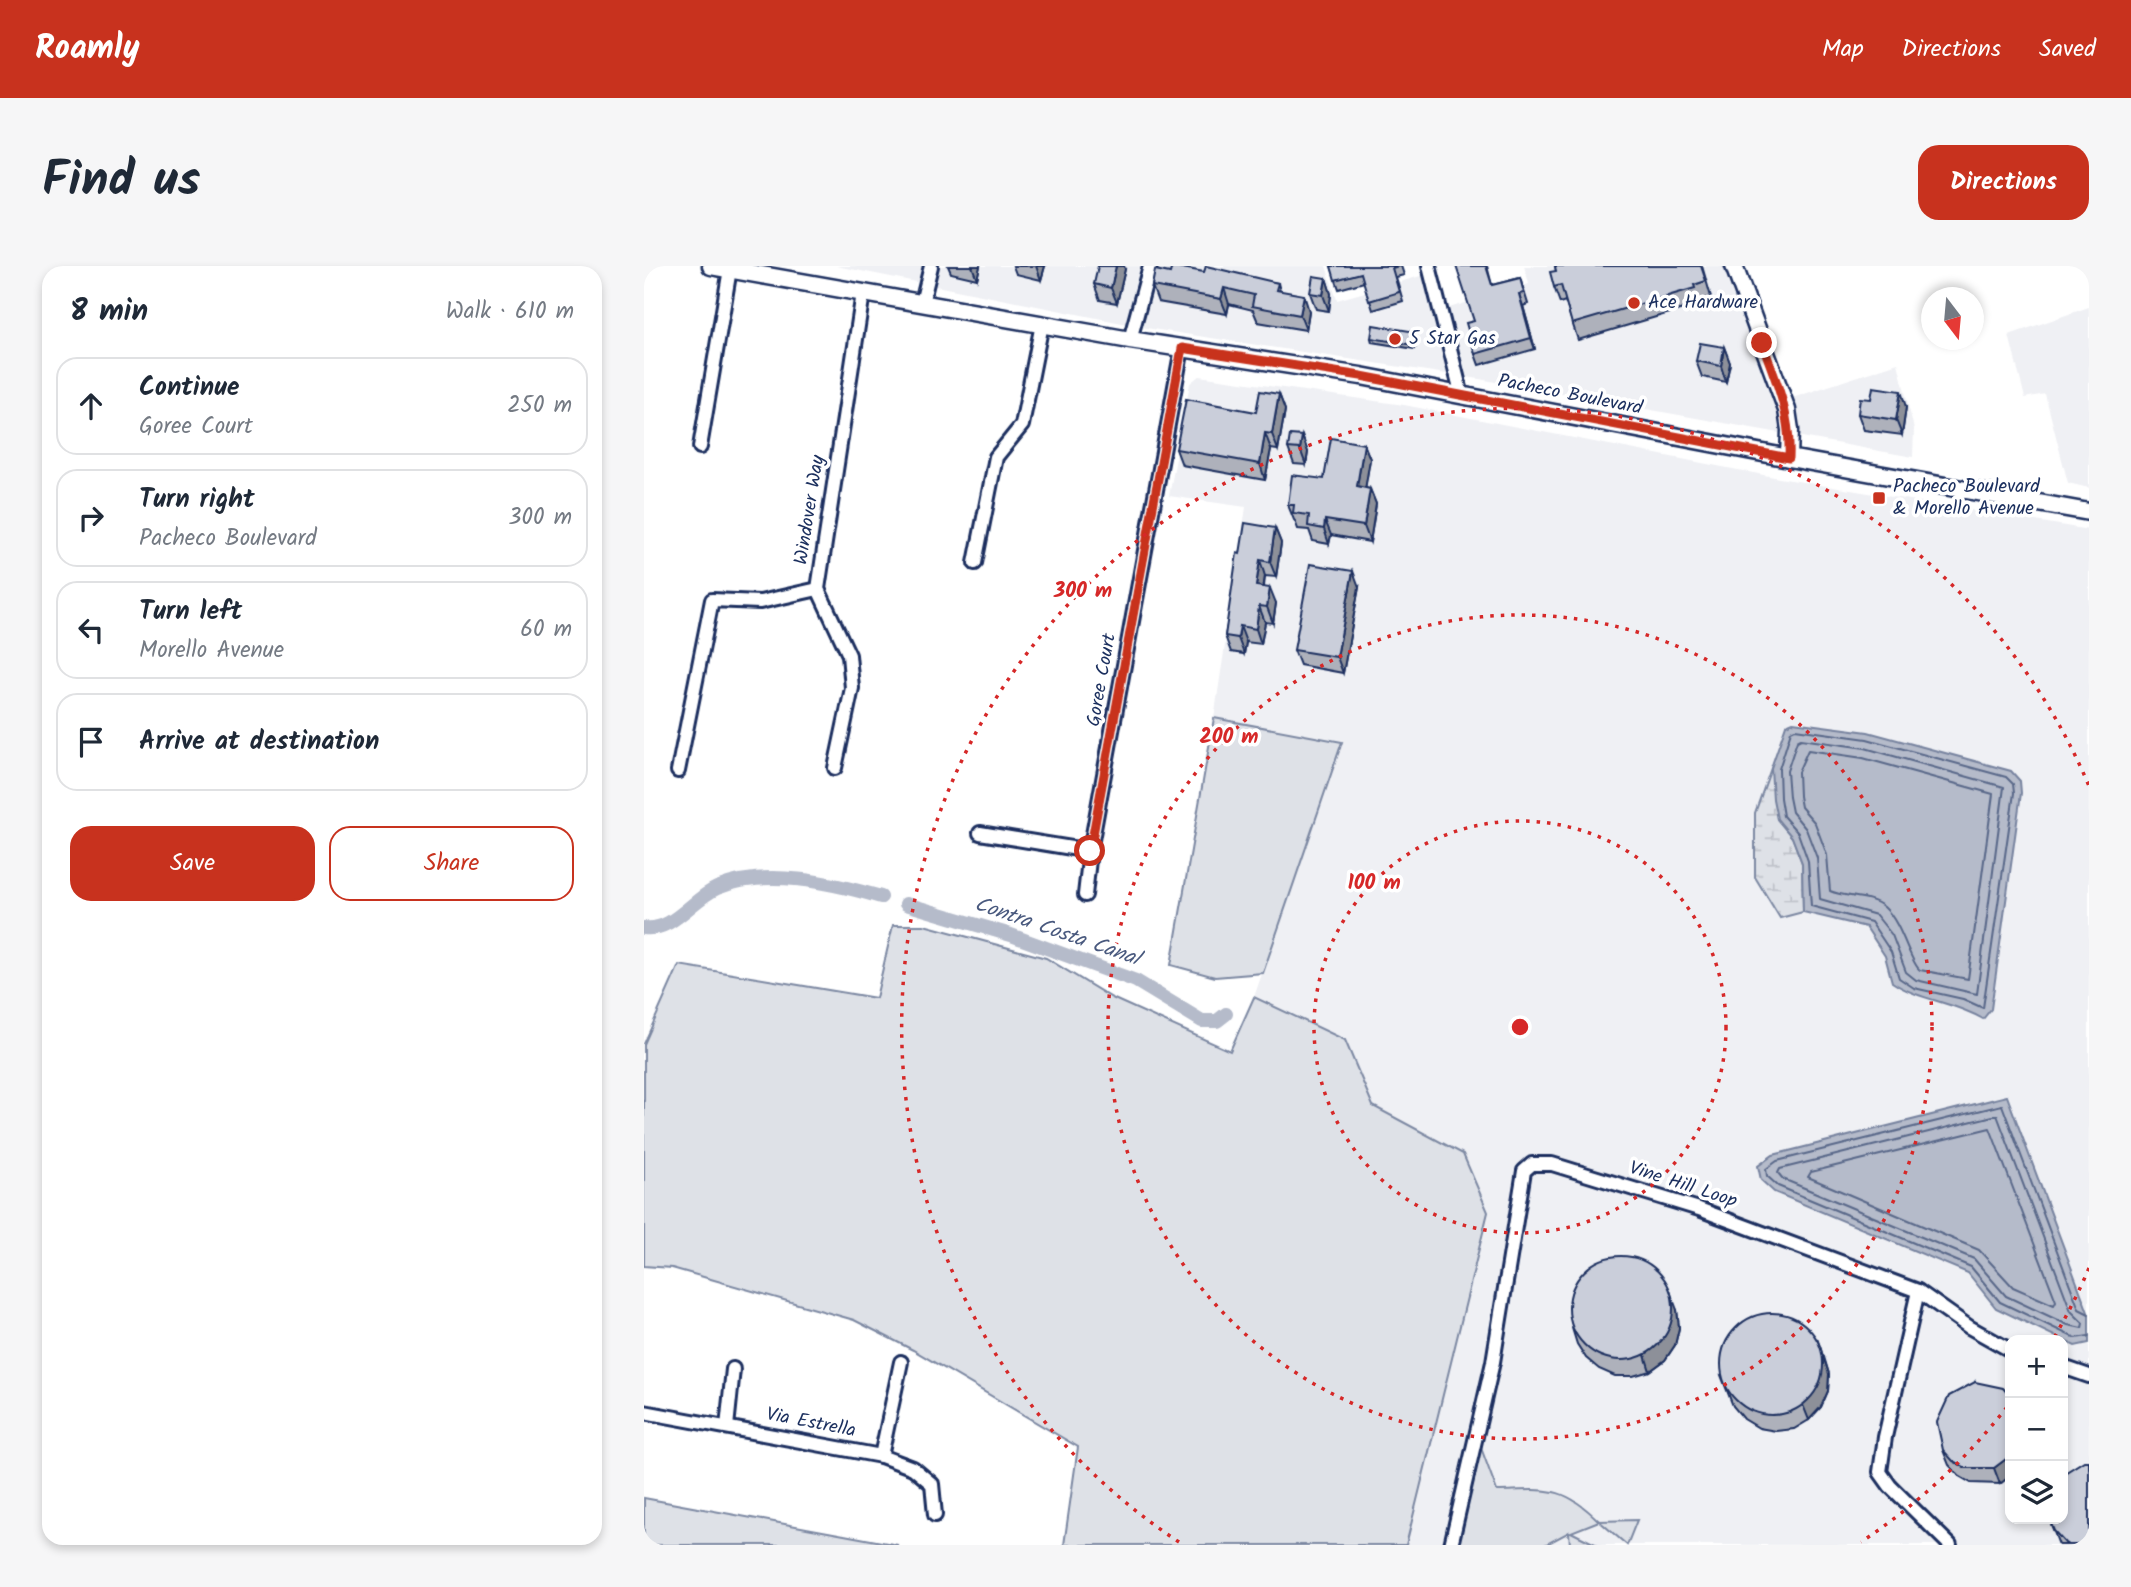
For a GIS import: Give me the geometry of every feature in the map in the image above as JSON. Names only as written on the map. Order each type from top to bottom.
[{"type":"main road","name":"Pacheco Boulevard","points":[[711,266],[1129,340],[1324,370],[2089,512]]},
{"type":"main road","points":[[1734,266],[1787,410],[1790,430],[1789,458]]},
{"type":"street","points":[[922,303],[930,266]]},
{"type":"street","points":[[1129,340],[1150,266]]},
{"type":"street","points":[[1429,266],[1462,396]]},
{"type":"street","points":[[700,447],[730,269]]},
{"type":"street","name":"Windover Way","points":[[835,768],[852,688],[849,655],[818,589],[863,293]]},
{"type":"street","points":[[975,563],[996,457],[1023,425],[1042,324]]},
{"type":"street","name":"Goree Court","points":[[1085,895],[1090,851],[1182,348]]},
{"type":"street","points":[[678,771],[712,600],[760,602],[818,589]]},
{"type":"street","points":[[980,833],[1090,851]]},
{"type":"street","name":"Vine Hill Loop","points":[[1451,1545],[1493,1362],[1521,1184],[1524,1171],[1532,1164],[1552,1164],[1699,1209],[1919,1291]]},
{"type":"street","points":[[1950,1545],[1890,1486],[1880,1472],[1885,1437],[1919,1291],[1969,1327],[2005,1347]]},
{"type":"street","points":[[881,1456],[901,1362]]},
{"type":"street","points":[[727,1427],[733,1369]]},
{"type":"street","points":[[2068,1369],[2089,1376]]},
{"type":"street","name":"Via Estrella","points":[[644,1412],[881,1456],[913,1468],[932,1484],[935,1515]]},
{"type":"shaded area","points":[[836,266],[1326,266],[1337,300],[1431,273],[1442,310],[1529,284],[1524,266],[1735,266],[1783,401],[1898,363],[1914,429],[1913,457],[1479,379],[1152,329]]},
{"type":"shaded area","points":[[2089,307],[2089,488],[2068,483],[2045,394],[2025,398],[2009,335]]},
{"type":"shaded area","points":[[1199,376],[1404,405],[1779,478],[2089,530],[2089,1545],[1406,1545],[1488,1212],[1463,1154],[1373,1106],[1345,1040],[1254,997],[1342,742],[1214,718],[1246,507],[1169,496],[1190,383]]},
{"type":"green space","points":[[1214,718],[1342,742],[1263,973],[1215,977],[1171,965]]},
{"type":"green space","points":[[1771,768],[1777,819],[1792,837],[1802,863],[1803,912],[1780,918],[1755,877],[1755,813]]},
{"type":"green space","points":[[893,925],[924,925],[1046,958],[1112,998],[1230,1051],[1254,997],[1345,1040],[1373,1106],[1463,1154],[1488,1212],[1406,1545],[1064,1545],[1078,1447],[913,1350],[854,1320],[672,1268],[644,1266],[644,1044],[679,965],[876,998]]},
{"type":"green space","points":[[1477,1437],[1497,1491],[1541,1490],[1563,1495],[1586,1509],[1599,1521],[1571,1532],[1597,1545],[1570,1545],[1569,1532],[1545,1545],[1451,1545]]},
{"type":"green space","points":[[644,1498],[898,1545],[644,1545]]},
{"type":"green space","points":[[1637,1520],[1627,1545],[1599,1521]]},
{"type":"water","points":[[1793,722],[1868,732],[2011,771],[2020,781],[2021,793],[1991,1009],[1983,1019],[1892,982],[1885,956],[1866,927],[1803,912],[1802,863],[1792,837],[1777,819],[1771,768],[1786,725]]},
{"type":"water","points":[[2007,1096],[2089,1315],[2089,1343],[2075,1346],[2068,1343],[2068,1335],[2052,1335],[1996,1308],[1968,1273],[1774,1192],[1761,1180],[1758,1166],[1773,1155]]},
{"type":"building","points":[[1098,266],[1116,266],[1111,288],[1094,284]]},
{"type":"building","points":[[1172,266],[1204,272],[1206,266],[1278,283],[1276,290],[1304,295],[1300,315],[1252,306],[1254,295],[1224,288],[1221,299],[1152,286],[1155,270],[1170,273]]},
{"type":"building","points":[[1331,266],[1399,266],[1392,268],[1399,292],[1369,301],[1361,273],[1335,280]]},
{"type":"building","points":[[1456,266],[1486,266],[1492,285],[1520,278],[1524,293],[1519,294],[1531,338],[1475,354],[1466,323],[1474,321]]},
{"type":"building","name":"Ace Hardware","points":[[1555,266],[1701,266],[1706,281],[1694,285],[1695,288],[1572,324],[1561,285],[1554,287],[1550,272],[1556,271]]},
{"type":"building","points":[[1313,276],[1326,278],[1323,295],[1310,293]]},
{"type":"building","name":"5 Star Gas","points":[[1373,325],[1416,332],[1414,345],[1371,338]]},
{"type":"building","points":[[1700,343],[1724,347],[1721,366],[1696,361]]},
{"type":"building","points":[[1873,387],[1901,391],[1896,420],[1858,414],[1860,398],[1871,399]]},
{"type":"building","points":[[1260,391],[1279,394],[1272,434],[1265,433],[1260,464],[1176,449],[1186,399],[1256,412]]},
{"type":"building","points":[[1290,435],[1302,436],[1300,449],[1288,448]]},
{"type":"building","points":[[1331,438],[1364,444],[1357,486],[1370,489],[1364,526],[1325,520],[1324,529],[1308,526],[1309,515],[1293,513],[1294,505],[1288,505],[1292,475],[1324,479]]},
{"type":"building","points":[[1245,523],[1275,528],[1270,562],[1260,560],[1256,586],[1270,588],[1267,607],[1259,606],[1256,629],[1240,626],[1238,638],[1225,636],[1237,553],[1240,554]]},
{"type":"building","points":[[1310,564],[1353,571],[1337,657],[1294,650]]},
{"type":"building","points":[[1621,1256],[1641,1260],[1658,1271],[1669,1288],[1673,1308],[1669,1328],[1658,1345],[1641,1356],[1621,1360],[1601,1356],[1584,1345],[1573,1328],[1569,1308],[1573,1288],[1584,1271],[1601,1260]]},
{"type":"building","points":[[1772,1313],[1792,1317],[1808,1328],[1819,1344],[1823,1364],[1819,1384],[1808,1400],[1792,1411],[1772,1415],[1752,1411],[1736,1400],[1725,1384],[1721,1364],[1725,1344],[1736,1328],[1752,1317]]},
{"type":"building","points":[[1975,1382],[2005,1390],[2005,1460],[1994,1468],[1966,1468],[1953,1461],[1943,1450],[1937,1422],[1949,1396]]},
{"type":"building","points":[[2084,1461],[2089,1461],[2089,1545],[2068,1545],[2054,1531],[2051,1524],[2068,1524],[2068,1471]]},
{"type":"waterway","name":"Contra Costa Canal","points":[[644,928],[664,925],[717,888],[756,879],[821,882],[881,897]]},
{"type":"waterway","name":"Contra Costa Canal","points":[[906,904],[1011,935],[1136,981],[1202,1021],[1217,1021],[1226,1014]]},
{"type":"place","name":"Ace Hardware","points":[[1634,303]]},
{"type":"place","name":"5 Star Gas","points":[[1395,339]]},
{"type":"place","name":"Pacheco Boulevard & Morello Avenue","points":[[1879,498]]},
{"type":"route","points":[[1090,851],[1182,348],[1361,376],[1789,458],[1790,430],[1787,410],[1762,343]]}]
